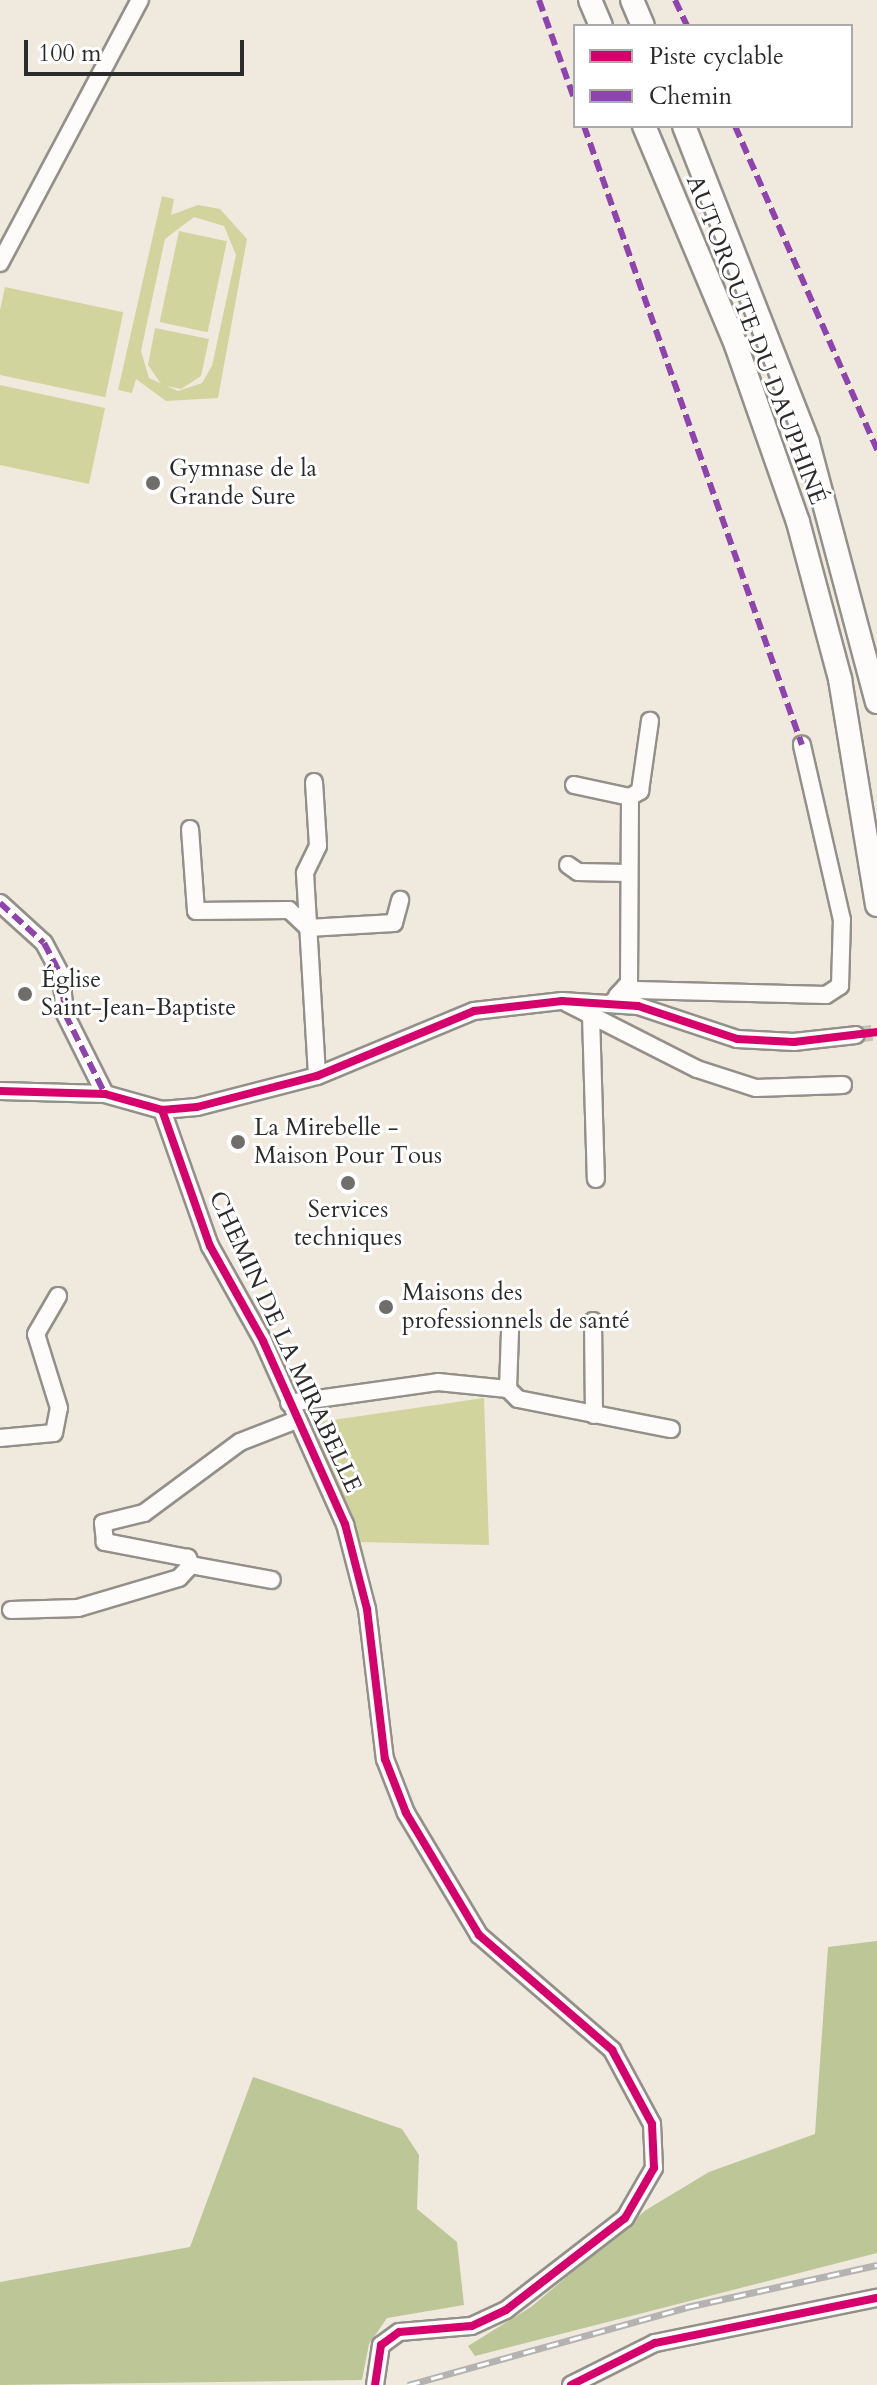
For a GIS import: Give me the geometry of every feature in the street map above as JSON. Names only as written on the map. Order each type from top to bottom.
[{"type":"highway","points":[[590,0],[600,24]]},
{"type":"highway","points":[[632,0],[642,24]]},
{"type":"highway","name":"AUTOROUTE DU DAUPHINÉ","points":[[645,128],[736,345],[798,522],[851,734],[877,905]]},
{"type":"highway","name":"AUTOROUTE DU DAUPHINÉ","points":[[685,128],[813,456],[877,702]]},
{"type":"street","points":[[0,263],[140,0]]},
{"type":"street","points":[[574,785],[630,797],[640,791],[650,721]]},
{"type":"street","points":[[611,1003],[636,990],[826,995],[840,986],[842,920],[802,745]]},
{"type":"street","points":[[314,782],[318,846],[305,873],[317,1076]]},
{"type":"street","points":[[611,1003],[629,983],[630,797]]},
{"type":"street","points":[[190,829],[196,911],[289,910],[308,928],[394,923],[400,900]]},
{"type":"street","points":[[568,865],[578,872],[629,873]]},
{"type":"street","points":[[0,903],[44,943],[61,975],[65,1014],[105,1094]]},
{"type":"street","points":[[562,1001],[697,1069],[756,1088],[843,1085]]},
{"type":"street","points":[[0,1091],[105,1094],[162,1110],[317,1076],[474,1011],[562,1001],[611,1003],[737,1039],[794,1042],[856,1035]]},
{"type":"street","points":[[591,1015],[596,1179]]},
{"type":"street","name":"CHEMIN DE LA MIRABELLE","points":[[162,1110],[165,1136],[210,1246],[289,1403],[294,1421],[361,1572],[385,1759],[430,1863],[479,1935],[612,2050],[643,2098],[653,2136],[649,2185],[614,2228],[506,2310],[471,2326],[399,2332],[381,2345],[375,2384]]},
{"type":"street","points":[[0,1438],[54,1433],[59,1408],[36,1334],[58,1296]]},
{"type":"street","points":[[593,1321],[594,1415]]},
{"type":"street","points":[[508,1389],[510,1331]]},
{"type":"street","points":[[289,1403],[438,1382],[508,1389],[518,1399],[671,1429]]},
{"type":"street","points":[[272,1580],[191,1565],[175,1551],[105,1542],[103,1523],[144,1513],[240,1442],[294,1421]]},
{"type":"street","points":[[11,1610],[116,1600],[179,1578],[191,1565]]},
{"type":"street","points":[[571,2385],[655,2343],[877,2298]]},
{"type":"green space","points":[[162,196],[174,199],[171,215],[198,205],[220,209],[247,239],[218,398],[166,401],[136,379],[132,393],[118,390]],"holes":[[[194,217],[224,226],[236,255],[212,366],[202,383],[178,391],[149,378],[141,351],[165,239]]]},
{"type":"green space","points":[[179,231],[227,241],[208,332],[160,322]]},
{"type":"green space","points":[[5,287],[123,312],[105,397],[0,375],[0,311]]},
{"type":"green space","points":[[155,328],[209,339],[201,376],[181,389],[162,385],[148,365]]},
{"type":"green space","points":[[0,385],[105,408],[89,484],[0,465]]},
{"type":"green space","points":[[484,1398],[489,1545],[359,1542],[312,1423]]},
{"type":"green space","points":[[877,1941],[877,2253],[475,2356],[468,2346],[531,2307],[646,2210],[709,2172],[815,2134],[828,1947]]},
{"type":"green space","points":[[253,2077],[402,2129],[419,2155],[417,2209],[457,2242],[464,2305],[387,2318],[369,2344],[362,2380],[0,2385],[0,2282],[190,2247]]},
{"type":"tunnel","points":[[856,1035],[877,1032]]},
{"type":"railway","points":[[408,2385],[687,2307],[877,2265]]},
{"type":"marked path","points":[[539,0],[573,95]]},
{"type":"marked path","points":[[675,0],[686,24]]},
{"type":"marked path","points":[[585,128],[802,745]]},
{"type":"marked path","points":[[736,128],[877,450]]},
{"type":"marked path","points":[[0,903],[44,943],[61,975],[65,1014],[105,1094]]},
{"type":"cycle path","points":[[0,1091],[105,1094],[162,1110],[197,1107],[317,1076],[474,1011],[562,1001],[638,1006],[737,1039],[794,1042],[877,1032]]},
{"type":"cycle path","points":[[162,1110],[210,1246],[263,1341],[345,1524],[367,1609],[385,1759],[406,1813],[479,1935],[612,2050],[652,2124],[654,2168],[625,2218],[506,2310],[471,2326],[399,2332],[381,2345],[375,2385]]},
{"type":"cycle path","points":[[571,2385],[655,2343],[877,2298]]},
{"type":"place","name":"Gymnase de la Grande Sure","points":[[153,483]]},
{"type":"place","name":"Église Saint-Jean-Baptiste","points":[[25,994]]},
{"type":"place","name":"La Mirebelle - Maison Pour Tous","points":[[238,1142]]},
{"type":"place","name":"Services techniques","points":[[348,1183]]},
{"type":"place","name":"Maisons des professionnels de santé","points":[[386,1307]]}]
